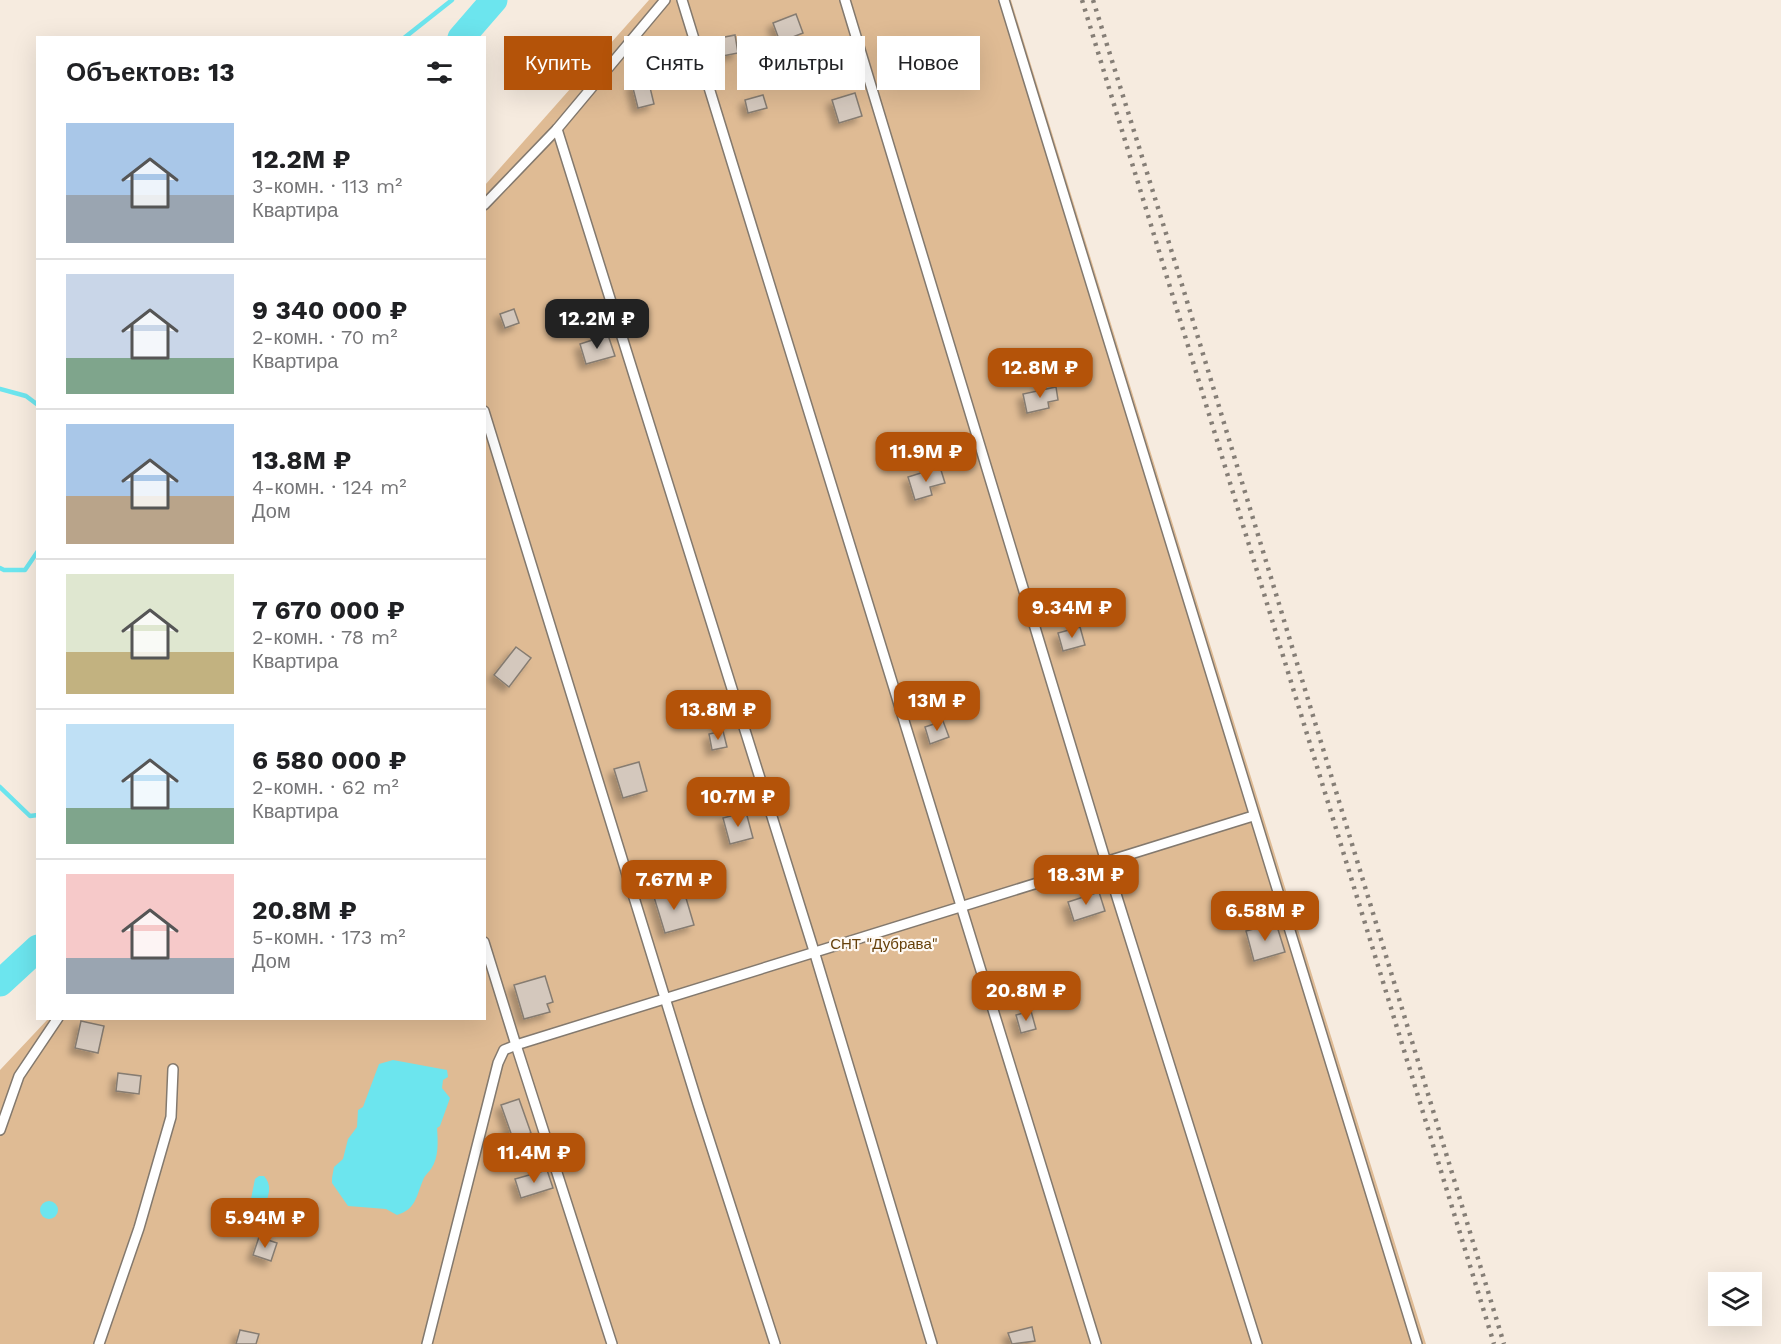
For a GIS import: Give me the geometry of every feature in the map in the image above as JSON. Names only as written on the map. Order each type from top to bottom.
[{"type":"lane","points":[[486,203],[557,129],[665,0]]},
{"type":"lane","points":[[682,0],[1096,1344]]},
{"type":"lane","points":[[845,0],[1106,862],[1257,1344]]},
{"type":"lane","points":[[1004,0],[1417,1344]]},
{"type":"lane","points":[[557,129],[814,951],[932,1344]]},
{"type":"lane","points":[[486,417],[775,1344]]},
{"type":"lane","points":[[427,1344],[498,1063],[504,1050],[814,951],[1253,816]]},
{"type":"lane","points":[[486,948],[612,1344]]},
{"type":"lane","points":[[0,1130],[18,1076],[57,1020]]},
{"type":"lane","points":[[99,1344],[139,1228],[171,1117],[173,1069]]},
{"type":"green space","name":"СНТ \"Дубрава\"","points":[[649,0],[1011,0],[1426,1344],[0,1344],[0,1070],[47,1020],[486,1020],[486,184],[569,90],[612,90],[612,42]]},
{"type":"water","points":[[393,1060],[447,1070],[448,1077],[443,1080],[442,1088],[450,1098],[440,1126],[437,1128],[434,1165],[424,1178],[412,1206],[397,1215],[386,1209],[348,1206],[332,1183],[334,1167],[343,1159],[348,1139],[357,1127],[358,1110],[363,1107],[379,1064]]},
{"type":"water","points":[[264,1176],[269,1188],[266,1202],[262,1204],[251,1199],[255,1179]]},
{"type":"water","points":[[49,1201],[55,1204],[58,1210],[55,1216],[49,1219],[43,1216],[40,1210],[43,1204]]},
{"type":"building","points":[[796,14],[803,33],[795,36],[778,36],[773,23]]},
{"type":"building","points":[[735,35],[737,53],[725,56],[725,37]]},
{"type":"building","points":[[634,90],[651,90],[654,104],[638,108]]},
{"type":"building","points":[[855,93],[862,116],[839,123],[832,100]]},
{"type":"building","points":[[763,95],[767,108],[748,113],[745,100]]},
{"type":"building","points":[[514,309],[519,323],[505,328],[500,314]]},
{"type":"building","points":[[608,335],[615,356],[586,364],[580,344]]},
{"type":"building","points":[[1056,387],[1058,400],[1048,402],[1049,408],[1027,413],[1023,394]]},
{"type":"building","points":[[940,467],[945,483],[930,487],[932,495],[915,500],[908,477]]},
{"type":"building","points":[[1080,627],[1085,645],[1063,651],[1058,633]]},
{"type":"building","points":[[516,647],[531,658],[509,687],[494,675]]},
{"type":"building","points":[[943,721],[949,737],[930,744],[925,727]]},
{"type":"building","points":[[723,731],[727,747],[712,750],[709,734]]},
{"type":"building","points":[[639,762],[647,791],[623,798],[614,769]]},
{"type":"building","points":[[746,812],[753,838],[730,844],[723,818]]},
{"type":"building","points":[[683,888],[694,925],[665,933],[654,897]]},
{"type":"building","points":[[1099,892],[1105,911],[1074,921],[1068,902]]},
{"type":"building","points":[[1276,923],[1285,952],[1254,961],[1246,931]]},
{"type":"building","points":[[545,976],[553,1002],[547,1004],[550,1012],[524,1019],[514,985]]},
{"type":"building","points":[[1031,1011],[1036,1029],[1021,1033],[1016,1015]]},
{"type":"building","points":[[81,1021],[104,1026],[98,1053],[75,1048]]},
{"type":"building","points":[[118,1073],[141,1076],[139,1094],[116,1091]]},
{"type":"building","points":[[519,1099],[531,1133],[513,1139],[501,1105]]},
{"type":"building","points":[[547,1170],[553,1188],[521,1198],[515,1179]]},
{"type":"building","points":[[259,1237],[277,1243],[271,1261],[253,1255]]},
{"type":"building","points":[[1032,1327],[1035,1341],[1012,1344],[1008,1333]]},
{"type":"building","points":[[240,1330],[259,1334],[256,1344],[236,1344]]},
{"type":"waterway","points":[[407,36],[452,0]]},
{"type":"waterway","points":[[463,36],[494,0]]},
{"type":"waterway","points":[[0,389],[26,396],[36,404]]},
{"type":"waterway","points":[[0,568],[25,570],[36,554]]},
{"type":"waterway","points":[[0,787],[30,816],[36,815]]},
{"type":"waterway","points":[[0,983],[36,950]]},
{"type":"railway","points":[[1082,0],[1494,1344]]},
{"type":"railway","points":[[1093,0],[1179,275],[1504,1344]]}]
